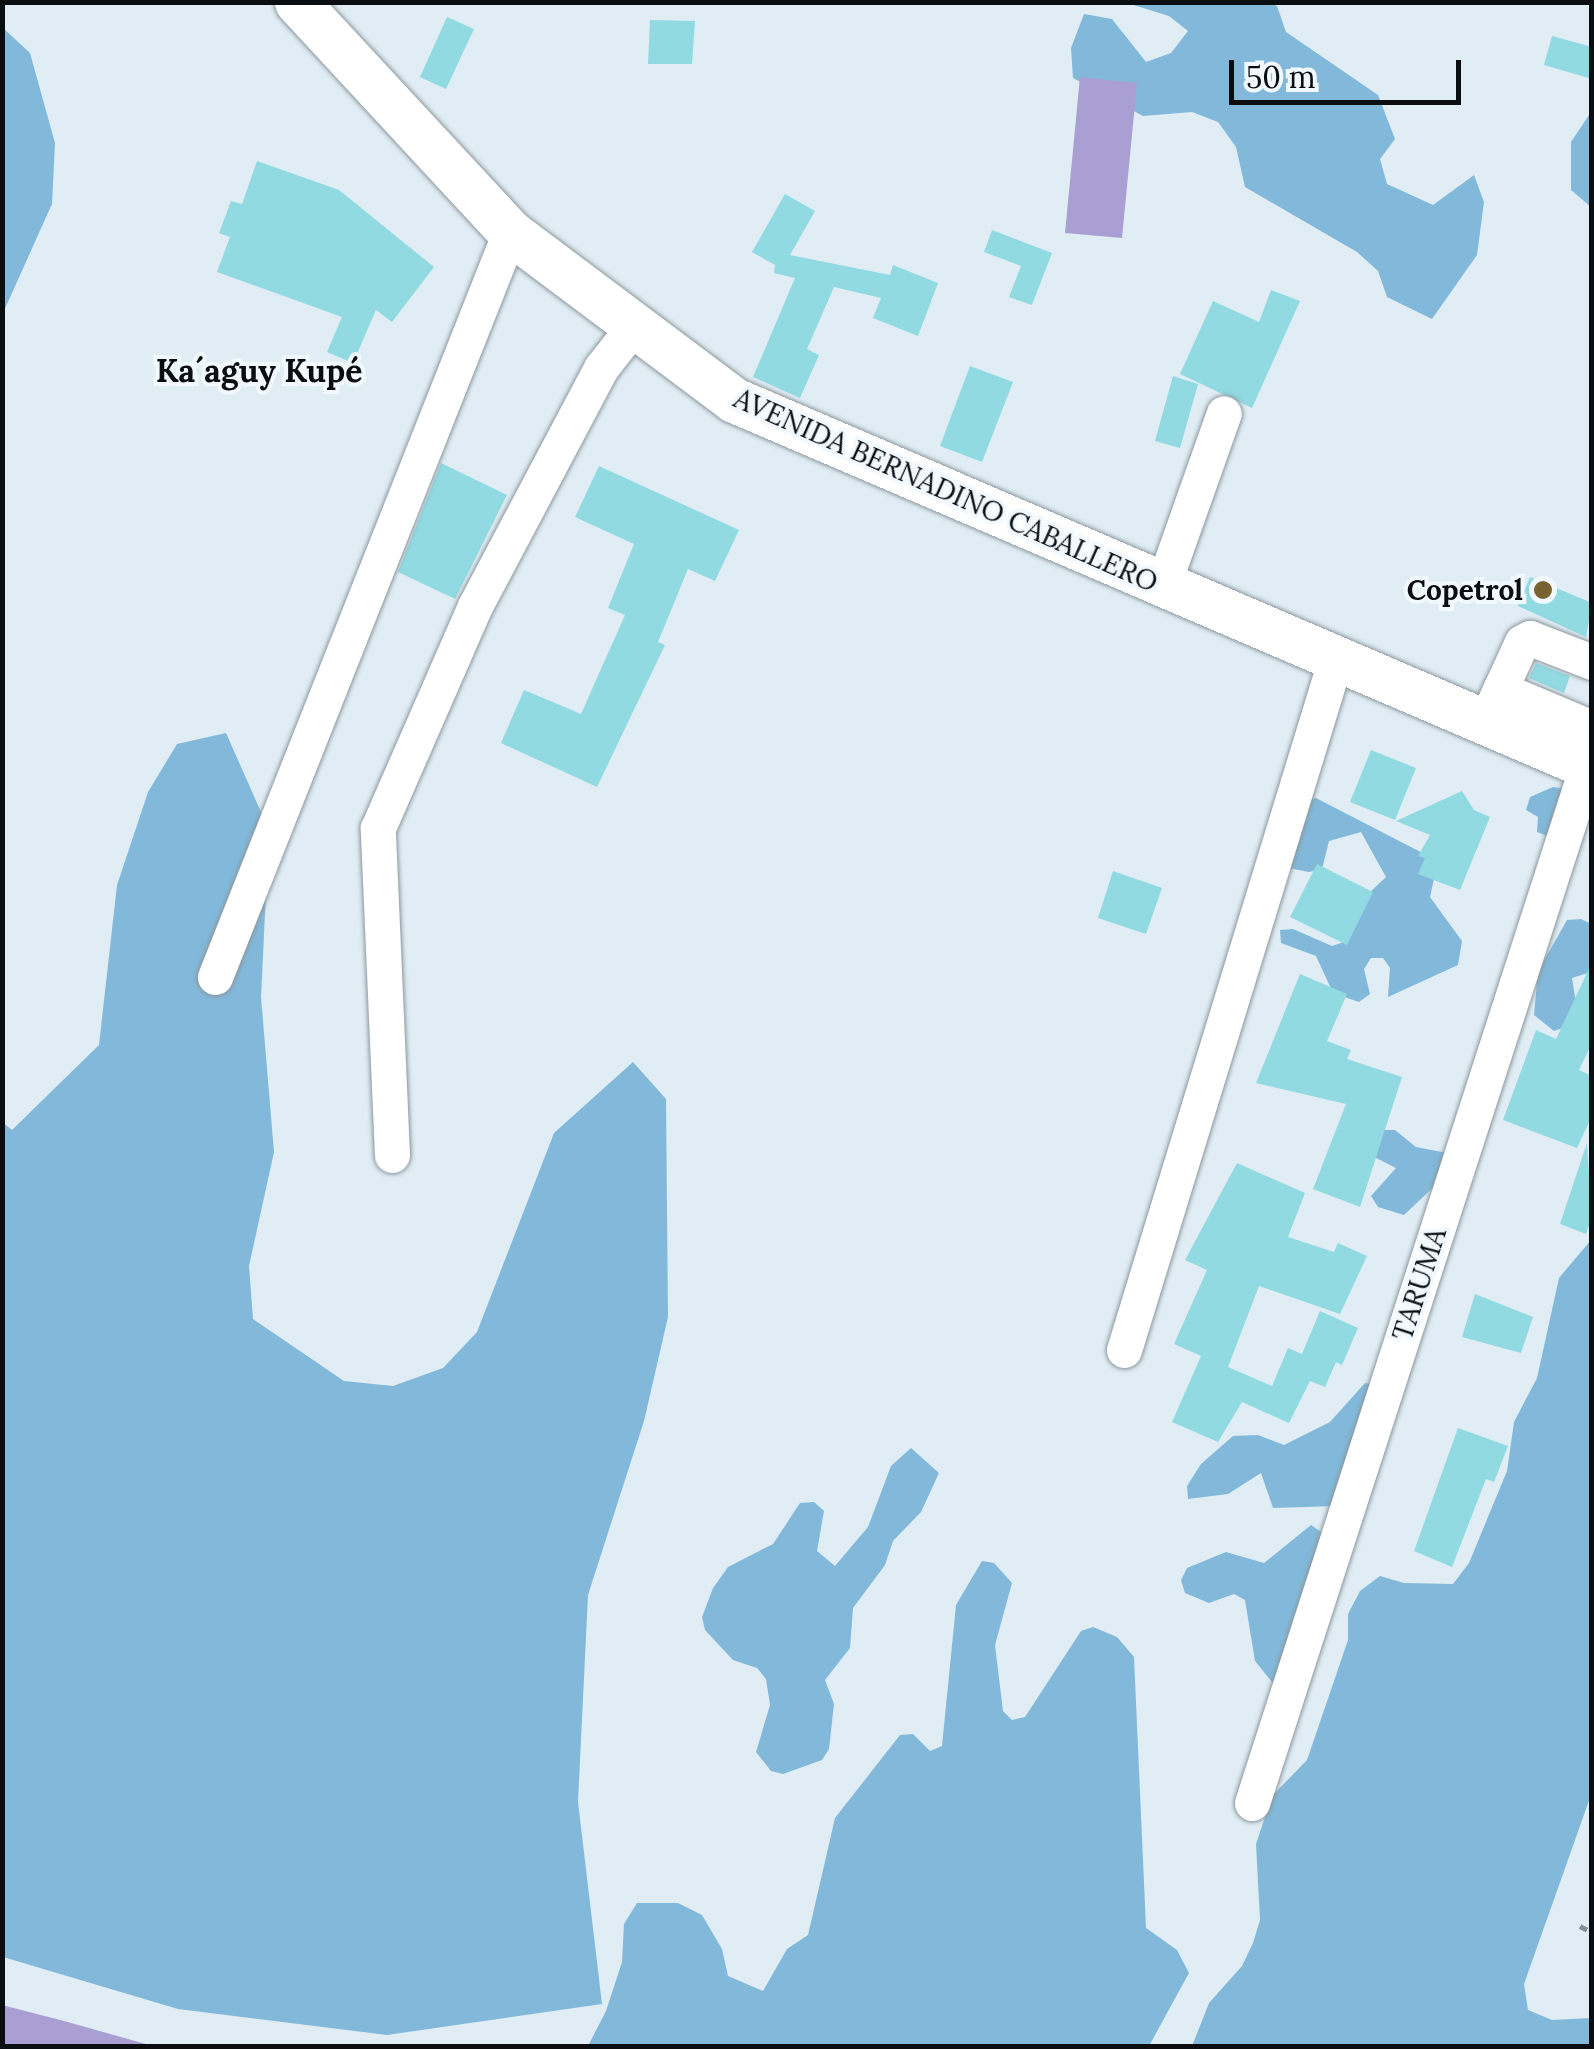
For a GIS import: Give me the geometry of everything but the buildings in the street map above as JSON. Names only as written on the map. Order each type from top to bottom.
[{"type":"main road","name":"AVENIDA BERNADINO CABALLERO","points":[[298,2],[510,232],[734,400],[1336,658],[1492,706],[1585,745]]},
{"type":"street","points":[[215,978],[510,232]]},
{"type":"street","points":[[392,1155],[378,828],[475,606],[601,368],[633,326]]},
{"type":"street","points":[[1163,585],[1224,413]]},
{"type":"street","points":[[1492,706],[1530,638],[1592,662]]},
{"type":"street","points":[[1124,1350],[1336,658]]},
{"type":"street","name":"TARUMA","points":[[1252,1802],[1585,745]]},
{"type":"path","points":[[1580,1926],[1592,1932]]},
{"type":"shaded area","points":[[1268,2],[1277,6],[1286,32],[1378,95],[1395,139],[1380,159],[1387,184],[1433,205],[1474,175],[1484,202],[1477,255],[1432,319],[1387,297],[1378,271],[1357,252],[1245,187],[1236,147],[1218,122],[1192,112],[1143,116],[1073,78],[1071,48],[1084,14],[1112,19],[1146,62],[1171,53],[1188,31],[1169,16],[1127,3]]},
{"type":"shaded area","points":[[3,28],[30,53],[55,143],[52,204],[3,313]]},
{"type":"shaded area","points":[[1080,77],[1137,83],[1122,238],[1065,233]]},
{"type":"shaded area","points":[[1591,112],[1591,207],[1571,190],[1571,142]]},
{"type":"shaded area","points":[[226,733],[269,830],[261,997],[274,1152],[249,1266],[253,1319],[344,1381],[393,1386],[443,1368],[477,1332],[554,1133],[633,1062],[666,1099],[668,1317],[644,1421],[588,1595],[578,1802],[602,2004],[387,2035],[178,2009],[3,1957],[2,1122],[12,1130],[99,1045],[117,885],[148,792],[177,744]]},
{"type":"shaded area","points":[[1553,787],[1565,789],[1550,837],[1537,832],[1538,817],[1526,810],[1530,797]]},
{"type":"shaded area","points":[[1316,798],[1438,861],[1430,897],[1462,941],[1458,965],[1388,997],[1390,968],[1383,958],[1371,958],[1364,969],[1370,994],[1359,1002],[1333,993],[1316,956],[1281,943],[1280,930],[1293,929],[1332,946],[1344,942],[1367,895],[1386,877],[1361,832],[1329,841],[1322,869],[1309,872],[1283,867],[1264,846],[1273,806]]},
{"type":"shaded area","points":[[1581,919],[1591,924],[1591,972],[1572,978],[1576,1003],[1565,1027],[1554,1031],[1534,1015],[1538,971],[1567,920]]},
{"type":"shaded area","points":[[1368,1130],[1395,1130],[1416,1147],[1447,1153],[1443,1178],[1404,1215],[1378,1207],[1371,1196],[1396,1168],[1362,1151]]},
{"type":"shaded area","points":[[1591,1240],[1591,1795],[1524,1984],[1528,2010],[1552,2020],[1591,2018],[1591,2046],[1192,2046],[1209,2003],[1242,1966],[1253,1943],[1260,1920],[1256,1844],[1272,1796],[1307,1760],[1348,1640],[1348,1614],[1360,1591],[1380,1576],[1404,1583],[1453,1584],[1469,1563],[1507,1471],[1514,1422],[1537,1378],[1559,1278]]},
{"type":"shaded area","points":[[1365,1383],[1378,1385],[1337,1506],[1273,1508],[1261,1473],[1228,1494],[1188,1499],[1187,1486],[1201,1464],[1233,1436],[1258,1435],[1284,1445],[1330,1422]]},
{"type":"shaded area","points":[[911,1448],[939,1473],[921,1512],[893,1541],[885,1565],[853,1608],[850,1648],[825,1680],[834,1704],[829,1749],[822,1760],[783,1774],[771,1771],[756,1752],[770,1705],[766,1679],[757,1668],[733,1660],[705,1630],[702,1617],[713,1588],[728,1567],[773,1544],[800,1503],[814,1502],[824,1511],[817,1551],[835,1566],[868,1527],[891,1466]]},
{"type":"shaded area","points":[[1311,1525],[1333,1540],[1285,1683],[1272,1682],[1255,1661],[1245,1600],[1234,1594],[1209,1603],[1185,1593],[1181,1580],[1187,1568],[1226,1552],[1264,1563]]},
{"type":"shaded area","points":[[982,1561],[994,1563],[1012,1583],[995,1645],[1003,1711],[1012,1720],[1025,1717],[1081,1631],[1093,1627],[1117,1637],[1134,1657],[1146,1928],[1177,1950],[1189,1973],[1149,2046],[588,2046],[606,2011],[622,1962],[624,1924],[637,1903],[678,1903],[702,1915],[722,1949],[728,1976],[763,1991],[787,1949],[808,1935],[835,1818],[900,1735],[913,1734],[930,1751],[942,1746],[956,1605]]},
{"type":"shaded area","points":[[2,2005],[64,2021],[153,2046],[3,2046]]},
{"type":"place","name":"Copetrol","points":[[1543,590]]},
{"type":"district","name":"Ka´aguy Kupé","points":[[259,371]]}]
